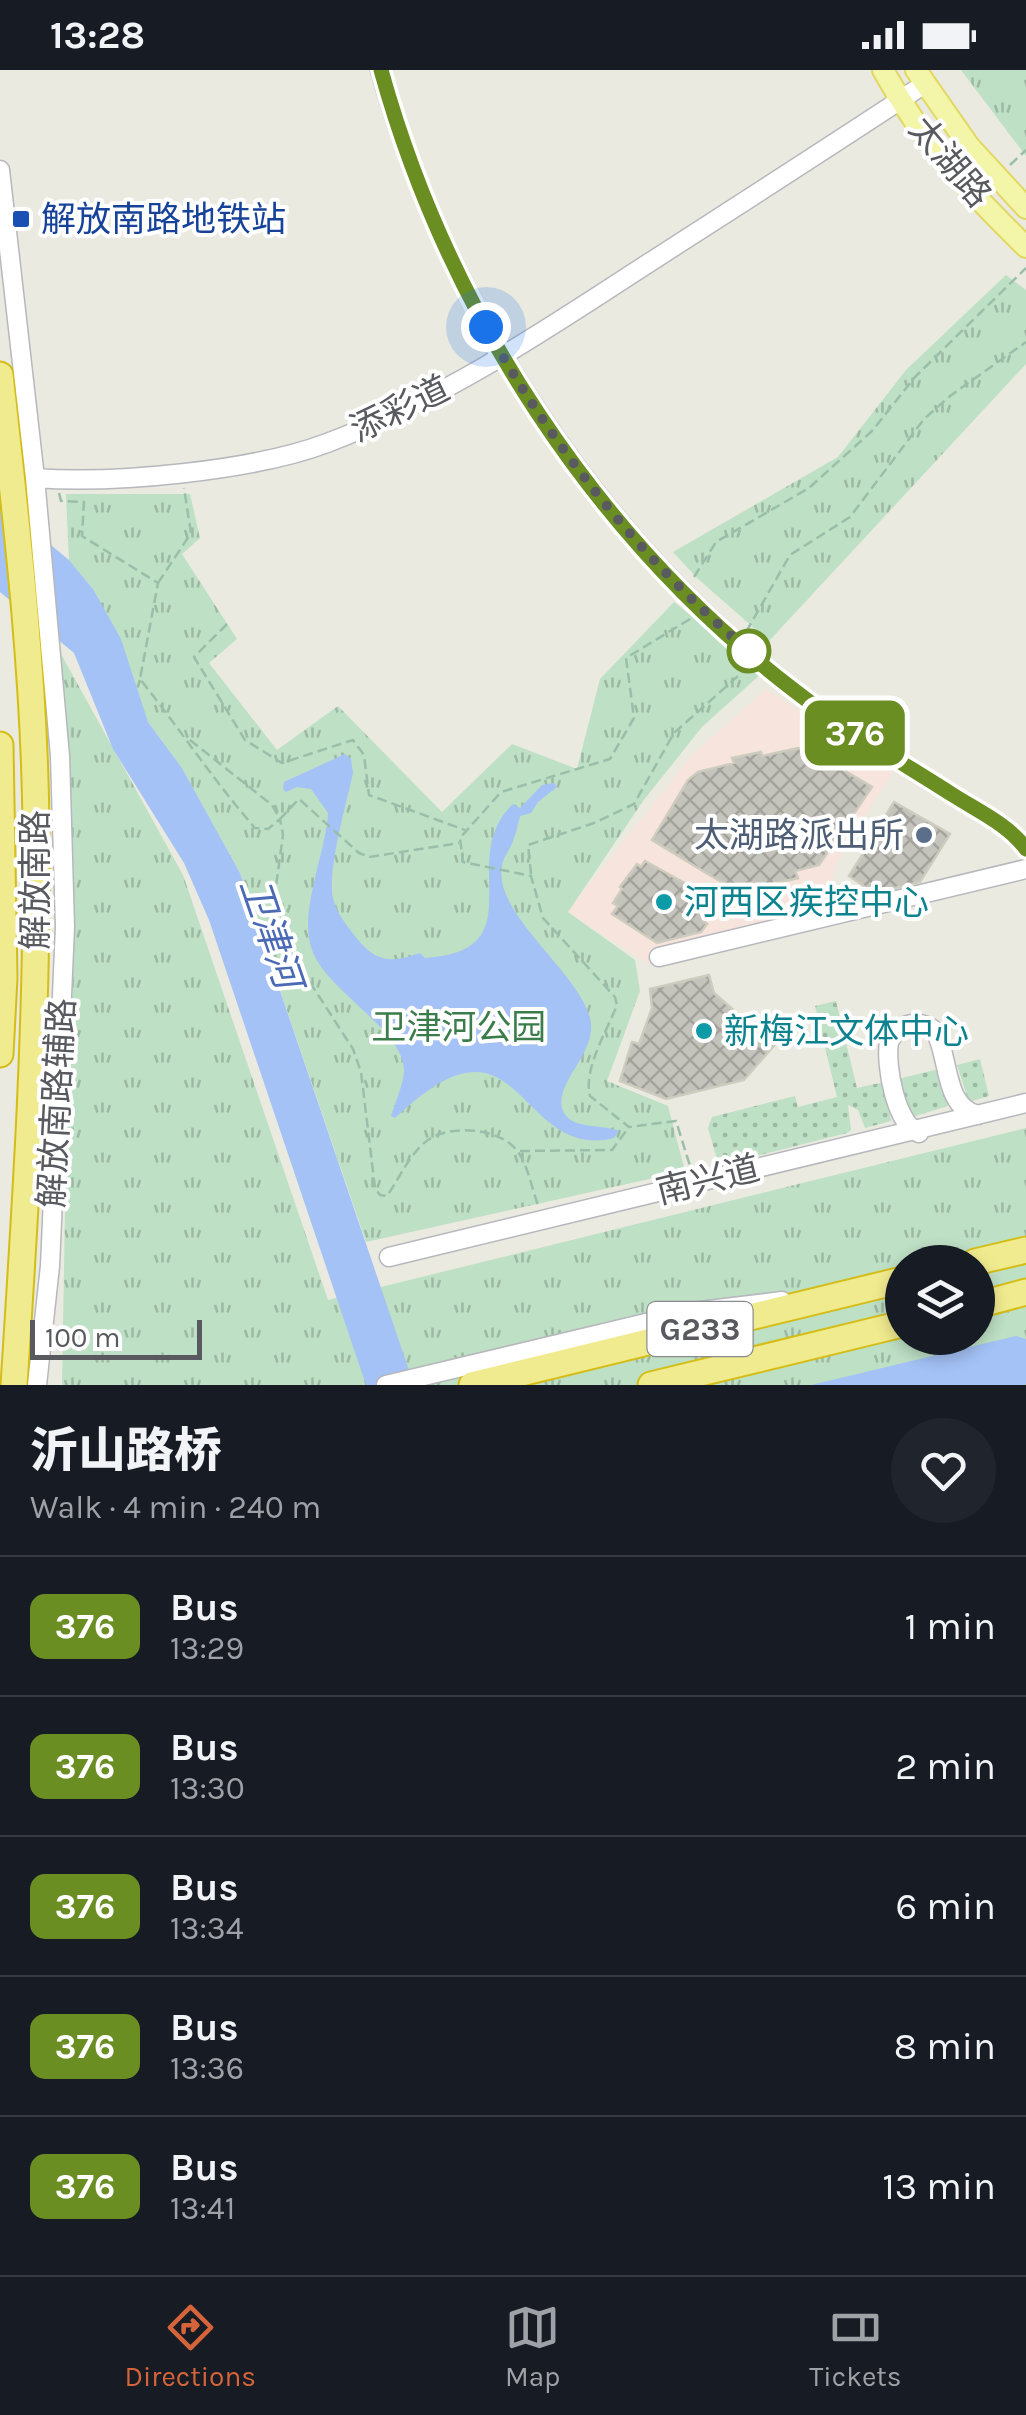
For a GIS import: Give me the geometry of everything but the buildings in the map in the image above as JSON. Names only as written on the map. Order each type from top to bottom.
[{"type":"highway","name":"解放南路","points":[[1,384],[30,694],[36,826],[36,967],[21,1383]]},
{"type":"highway","name":"解放南路","points":[[0,746],[4,978],[0,1054]]},
{"type":"highway","points":[[0,1251],[10,1256],[24,1236]]},
{"type":"highway","points":[[995,1257],[1026,1250]]},
{"type":"highway","name":"G233","points":[[472,1385],[885,1284]]},
{"type":"highway","points":[[995,1300],[1026,1292]]},
{"type":"highway","name":"G233","points":[[652,1385],[885,1328]]},
{"type":"main road","name":"太湖路","points":[[884,70],[900,100],[949,169],[1026,247]]},
{"type":"main road","name":"太湖路","points":[[919,77],[969,146],[1026,208]]},
{"type":"street","points":[[380,70],[432,214],[508,354],[582,474],[636,539],[704,611],[820,710],[1024,840]]},
{"type":"street","points":[[391,70],[443,212],[508,354],[638,527],[745,633],[853,721],[1024,840]]},
{"type":"street","name":"添彩道","points":[[36,478],[182,472],[246,463],[324,445],[396,415],[508,354],[900,100],[919,77]]},
{"type":"street","points":[[0,170],[36,478]]},
{"type":"street","name":"解放南路辅路","points":[[21,1383],[50,1266],[65,927],[60,756],[36,478]]},
{"type":"street","points":[[660,957],[1026,869]]},
{"type":"street","points":[[940,1134],[912,1131],[901,1116],[887,1054],[892,1035],[909,1025],[927,1025],[935,1031],[954,1097],[961,1108],[978,1115]]},
{"type":"street","name":"南兴道","points":[[1026,1103],[543,1220],[390,1263],[1026,1114]]},
{"type":"street","points":[[386,1385],[692,1312],[756,1302],[822,1300]]},
{"type":"street","points":[[680,1385],[704,1374]]},
{"type":"path","points":[[1010,165],[1026,150]]},
{"type":"path","points":[[690,582],[716,542],[809,488],[872,432],[915,377],[1026,268]]},
{"type":"path","points":[[745,633],[790,554],[850,517],[924,420],[950,396],[1026,342]]},
{"type":"path","points":[[182,472],[191,533],[158,584],[140,679],[186,736],[226,795],[256,828],[268,830],[299,799],[359,854],[369,857],[461,842]]},
{"type":"path","points":[[56,479],[61,501],[84,502],[82,536],[158,584]]},
{"type":"path","points":[[531,876],[464,862],[460,838],[501,792],[610,760],[634,718],[626,658],[704,611]]},
{"type":"path","points":[[227,624],[194,656],[246,740],[282,764],[353,740],[364,755],[368,795],[466,831]]},
{"type":"path","points":[[695,1184],[676,1120],[629,1126],[595,1103],[588,1091],[618,1005],[615,997],[542,918],[528,845],[594,823],[634,804],[674,733],[757,659]]},
{"type":"path","points":[[186,736],[272,805],[280,820],[283,835],[271,922],[353,1050],[361,1072],[375,1188],[380,1195],[387,1196],[424,1143],[479,1130],[493,1133],[518,1151],[543,1220]]},
{"type":"path","points":[[518,1151],[612,1150],[629,1126]]},
{"type":"shaded area","points":[[766,689],[894,770],[835,865],[831,908],[649,964],[567,912],[693,754]]},
{"type":"green space","points":[[961,70],[1026,70],[1026,156]]},
{"type":"green space","points":[[1006,275],[1026,290],[1026,364],[769,641],[673,552],[838,457],[906,370]]},
{"type":"green space","name":"卫津河公园","points":[[66,494],[190,494],[200,538],[182,554],[237,639],[209,663],[277,750],[338,706],[442,812],[512,744],[577,769],[600,679],[674,602],[762,673],[702,727],[643,801],[568,912],[635,960],[640,991],[607,1081],[668,1106],[685,1171],[366,1242],[240,873],[182,768],[148,722],[93,589],[69,560]]},
{"type":"green space","points":[[61,654],[183,875],[328,1300],[1026,1128],[1026,1385],[62,1385],[71,868]]},
{"type":"green space","points":[[836,1001],[857,1088],[884,1082],[891,1121],[865,1128],[858,1110],[848,1105],[851,1130],[847,1133],[728,1163],[717,1159],[708,1128],[712,1117],[795,1096],[798,1107],[837,1097],[815,1006]]},
{"type":"green space","points":[[980,1059],[989,1096],[969,1102],[957,1065]]},
{"type":"green space","points":[[939,1069],[948,1106],[909,1118],[898,1079]]},
{"type":"water","name":"卫津河","points":[[0,503],[69,560],[93,589],[121,639],[148,722],[182,768],[240,873],[414,1385],[366,1385],[209,920],[184,863],[113,749],[74,653],[0,592]]},
{"type":"water","points":[[345,754],[351,759],[353,773],[334,858],[334,902],[359,941],[373,954],[387,959],[459,952],[478,939],[487,921],[490,850],[497,826],[513,804],[520,808],[542,785],[554,783],[557,787],[531,813],[520,816],[503,862],[503,884],[510,903],[570,981],[590,1018],[588,1043],[564,1090],[563,1111],[580,1124],[619,1131],[614,1138],[590,1140],[569,1135],[507,1084],[492,1075],[474,1072],[441,1082],[395,1118],[391,1116],[404,1072],[401,1057],[379,1026],[333,981],[312,950],[310,901],[328,813],[311,789],[283,789],[284,782]]},
{"type":"water","points":[[1016,1336],[1026,1339],[1026,1384],[811,1385],[937,1355],[995,1355],[995,1341]]},
{"type":"bus line","name":"376","points":[[381,70],[418,181],[486,327],[532,404],[595,490],[682,590],[792,689],[1003,826],[1026,849]]},
{"type":"place","name":"解放南路地铁站","points":[[21,219]]},
{"type":"place","name":"太湖路派出所","points":[[924,835]]},
{"type":"place","name":"河西区疾控中心","points":[[664,902]]},
{"type":"place","name":"新梅江文体中心","points":[[704,1031]]},
{"type":"route","points":[[486,327],[532,404],[582,474],[662,568],[749,651]]}]
